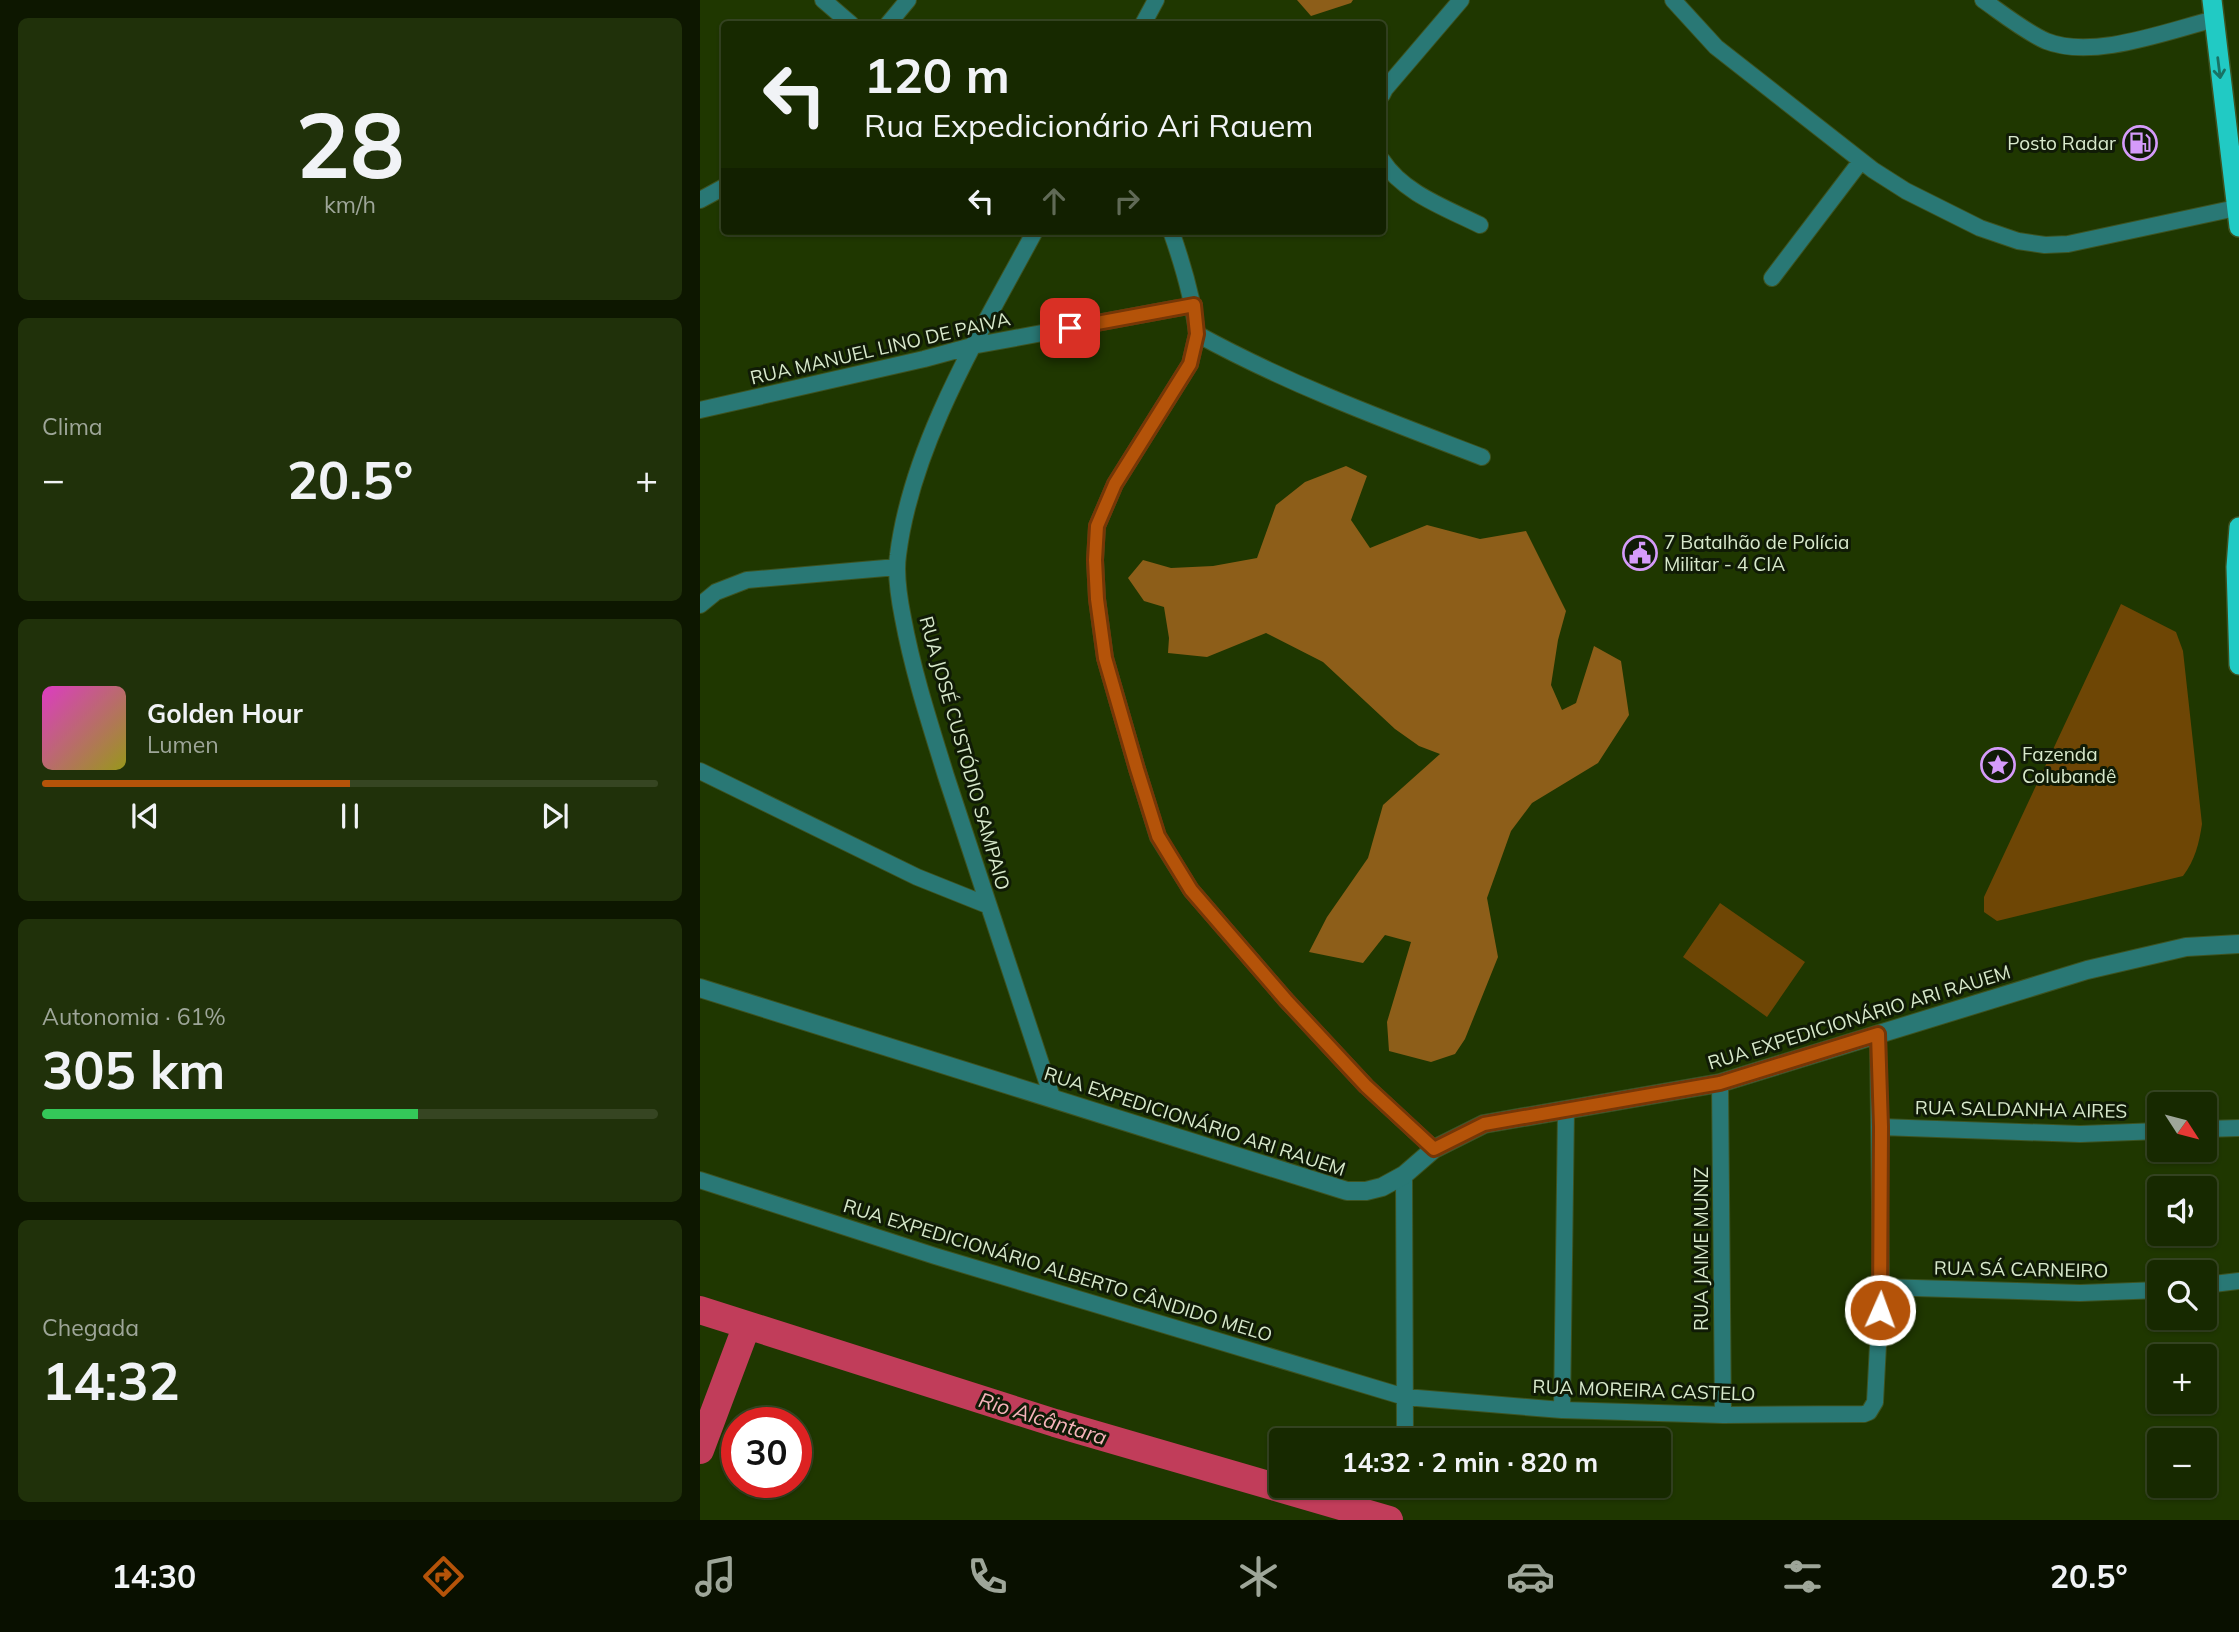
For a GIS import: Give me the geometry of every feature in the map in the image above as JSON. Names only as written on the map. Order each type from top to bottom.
[{"type":"highway","points":[[2213,10],[2238,218]]},
{"type":"highway","points":[[2239,527],[2236,567],[2239,665]]},
{"type":"street","points":[[823,0],[848,21]]},
{"type":"street","points":[[890,21],[908,0]]},
{"type":"street","points":[[1145,21],[1156,0]]},
{"type":"street","points":[[1386,88],[1461,0]]},
{"type":"street","points":[[1672,0],[1716,47],[1861,161],[1906,191],[1947,213],[2018,241],[2045,245],[2068,244],[2238,218]]},
{"type":"street","points":[[1983,0],[2046,40],[2071,48],[2095,48],[2213,10]]},
{"type":"street","points":[[1772,278],[1861,161]]},
{"type":"street","points":[[1386,166],[1421,195],[1480,225]]},
{"type":"street","points":[[700,200],[721,189]]},
{"type":"street","name":"RUA JOSÉ CUSTÓDIO SAMPAIO","points":[[1033,235],[972,346],[937,422],[907,510],[897,567],[910,653],[987,905],[1052,1097]]},
{"type":"street","points":[[1173,235],[1184,265],[1194,305],[1197,334],[1190,364],[1115,484],[1097,526],[1097,599],[1105,658],[1158,836],[1191,890],[1286,1000],[1366,1086],[1434,1149]]},
{"type":"street","name":"RUA MANUEL LINO DE PAIVA","points":[[700,410],[972,346],[1194,305]]},
{"type":"street","points":[[1197,334],[1285,378],[1370,415],[1482,457]]},
{"type":"street","points":[[700,605],[716,592],[747,580],[897,567]]},
{"type":"street","points":[[700,771],[917,877],[987,905]]},
{"type":"street","name":"RUA EXPEDICIONÁRIO ARI RAUEM","points":[[700,988],[1347,1191],[1366,1191],[1382,1187],[1404,1175],[1434,1149],[1484,1124],[1720,1083],[2087,970],[2186,947],[2239,944]]},
{"type":"street","points":[[1878,1034],[1881,1287]]},
{"type":"street","name":"RUA JAIME MUNIZ","points":[[1720,1083],[1723,1415]]},
{"type":"street","points":[[1562,1410],[1566,1110]]},
{"type":"street","name":"RUA SALDANHA AIRES","points":[[1881,1127],[2080,1135],[2147,1132]]},
{"type":"street","points":[[2217,1129],[2239,1128]]},
{"type":"street","points":[[1404,1175],[1405,1428]]},
{"type":"street","name":"RUA EXPEDICIONÁRIO ALBERTO CÂNDIDO MELO","points":[[700,1180],[935,1255],[1405,1397]]},
{"type":"street","points":[[2217,1284],[2239,1281]]},
{"type":"street","name":"RUA MOREIRA CASTELO","points":[[1405,1397],[1562,1410],[1723,1415],[1864,1414],[1869,1412],[1875,1402],[1881,1287]]},
{"type":"street","name":"RUA SÁ CARNEIRO","points":[[1881,1287],[2080,1293],[2147,1290]]},
{"type":"shaded area","points":[[1297,0],[1353,0],[1311,16]]},
{"type":"shaded area","points":[[1346,466],[1367,476],[1351,520],[1370,548],[1427,525],[1480,539],[1526,531],[1566,611],[1551,685],[1562,710],[1576,703],[1594,646],[1621,661],[1629,715],[1598,763],[1532,803],[1511,831],[1487,898],[1498,957],[1465,1039],[1455,1054],[1431,1062],[1389,1051],[1387,1022],[1411,942],[1385,935],[1363,963],[1309,952],[1327,917],[1368,858],[1383,805],[1440,754],[1419,746],[1395,729],[1323,662],[1266,633],[1207,657],[1168,653],[1169,638],[1164,607],[1144,601],[1128,578],[1143,560],[1171,568],[1213,566],[1257,558],[1276,505],[1305,482]]},
{"type":"shaded area","points":[[2121,604],[2176,632],[2183,651],[2202,824],[2193,858],[2183,876],[1997,921],[1984,912],[1984,897]]},
{"type":"shaded area","points":[[1720,903],[1805,962],[1767,1017],[1683,957]]},
{"type":"waterway","name":"Rio Alcântara","points":[[700,1310],[1055,1423],[1389,1520]]},
{"type":"waterway","points":[[700,1450],[747,1325]]},
{"type":"place","name":"Posto Radar","points":[[2140,143]]},
{"type":"place","name":"7 Batalhão de Polícia Militar - 4 CIA","points":[[1640,553]]},
{"type":"place","name":"Fazenda Colubandê","points":[[1998,765]]},
{"type":"route","points":[[1070,328],[1194,305],[1197,334],[1190,364],[1104,506],[1097,526],[1095,560],[1105,658],[1137,769],[1158,836],[1191,890],[1286,1000],[1366,1086],[1434,1149],[1484,1124],[1720,1083],[1878,1034],[1881,1127],[1880,1310]]}]
